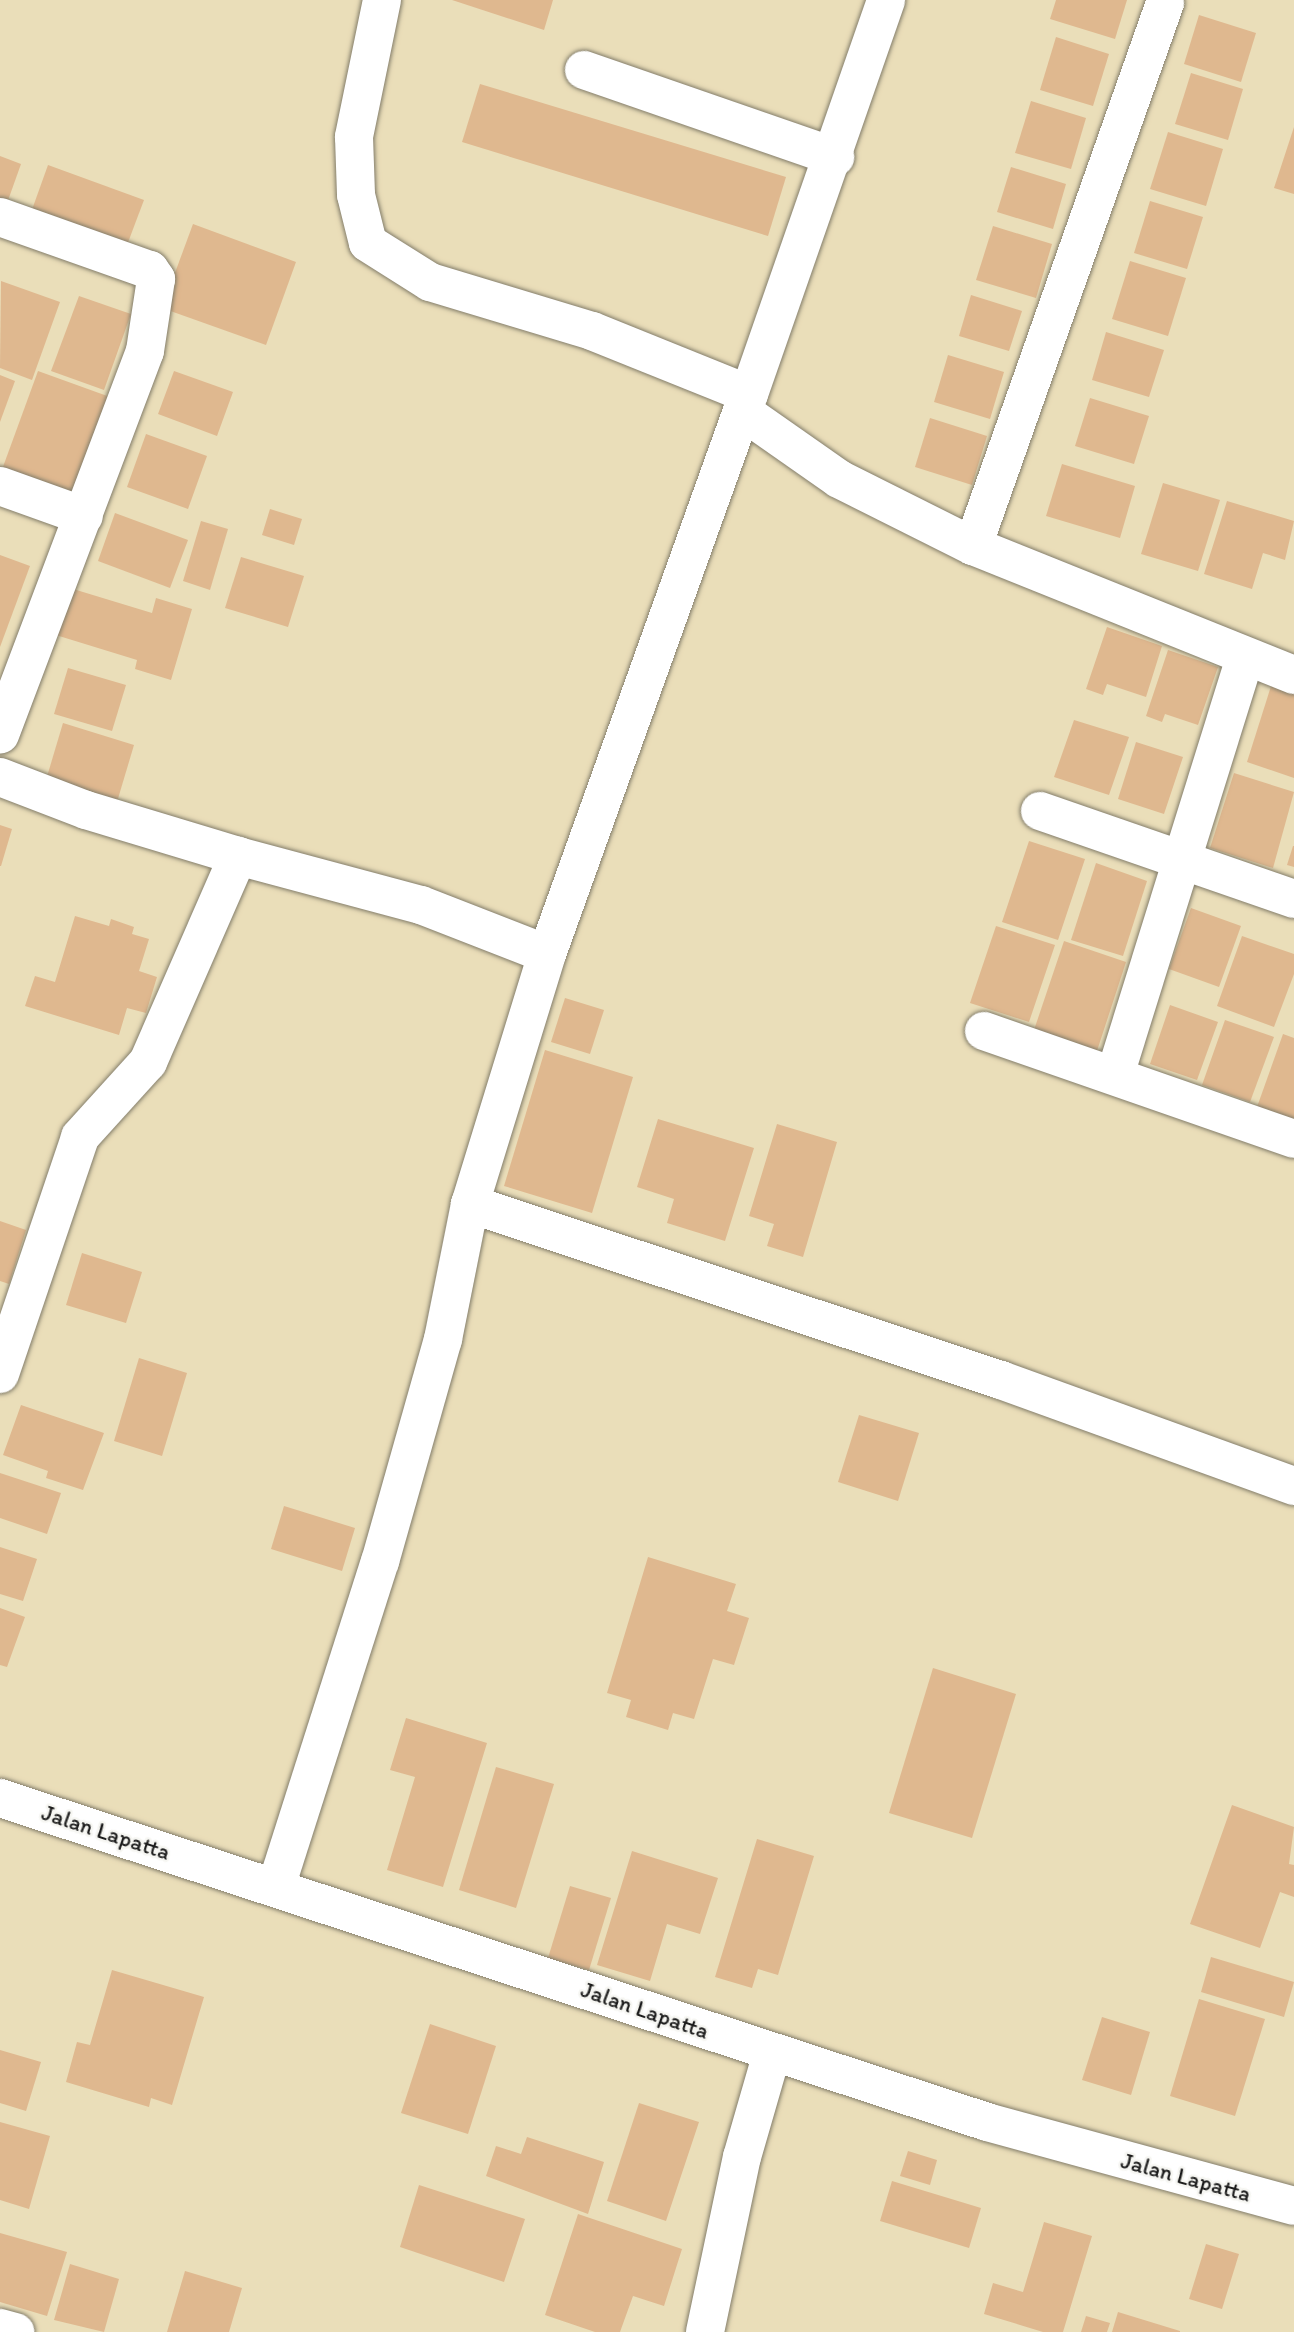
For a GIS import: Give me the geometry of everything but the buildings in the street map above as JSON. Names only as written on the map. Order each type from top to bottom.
[{"type":"street","points":[[382,0],[354,137],[356,195],[368,243],[429,282],[592,331],[745,402],[839,479],[973,546],[1294,675]]},
{"type":"street","points":[[276,1886],[407,1468],[443,1339],[470,1204],[547,954],[835,157],[887,0]]},
{"type":"street","points":[[973,546],[1164,3]]},
{"type":"street","points":[[584,70],[835,157]]},
{"type":"street","points":[[0,216],[150,270],[156,279],[145,351],[0,735]]},
{"type":"street","points":[[0,486],[84,516]]},
{"type":"street","points":[[1115,1074],[1185,861],[1245,657]]},
{"type":"street","points":[[0,777],[86,810],[238,856],[421,905],[547,954]]},
{"type":"street","points":[[1040,811],[1294,899]]},
{"type":"street","points":[[0,1374],[80,1137],[148,1062],[238,856]]},
{"type":"street","points":[[984,1031],[1115,1074],[1294,1139]]},
{"type":"street","points":[[470,1204],[1001,1380],[1294,1486]]},
{"type":"street","name":"Jalan Lapatta","points":[[0,1798],[276,1886],[772,2053],[988,2122],[1294,2206]]},
{"type":"street","points":[[705,2332],[742,2157],[772,2053]]},
{"type":"street","points":[[0,2329],[15,2332]]}]
